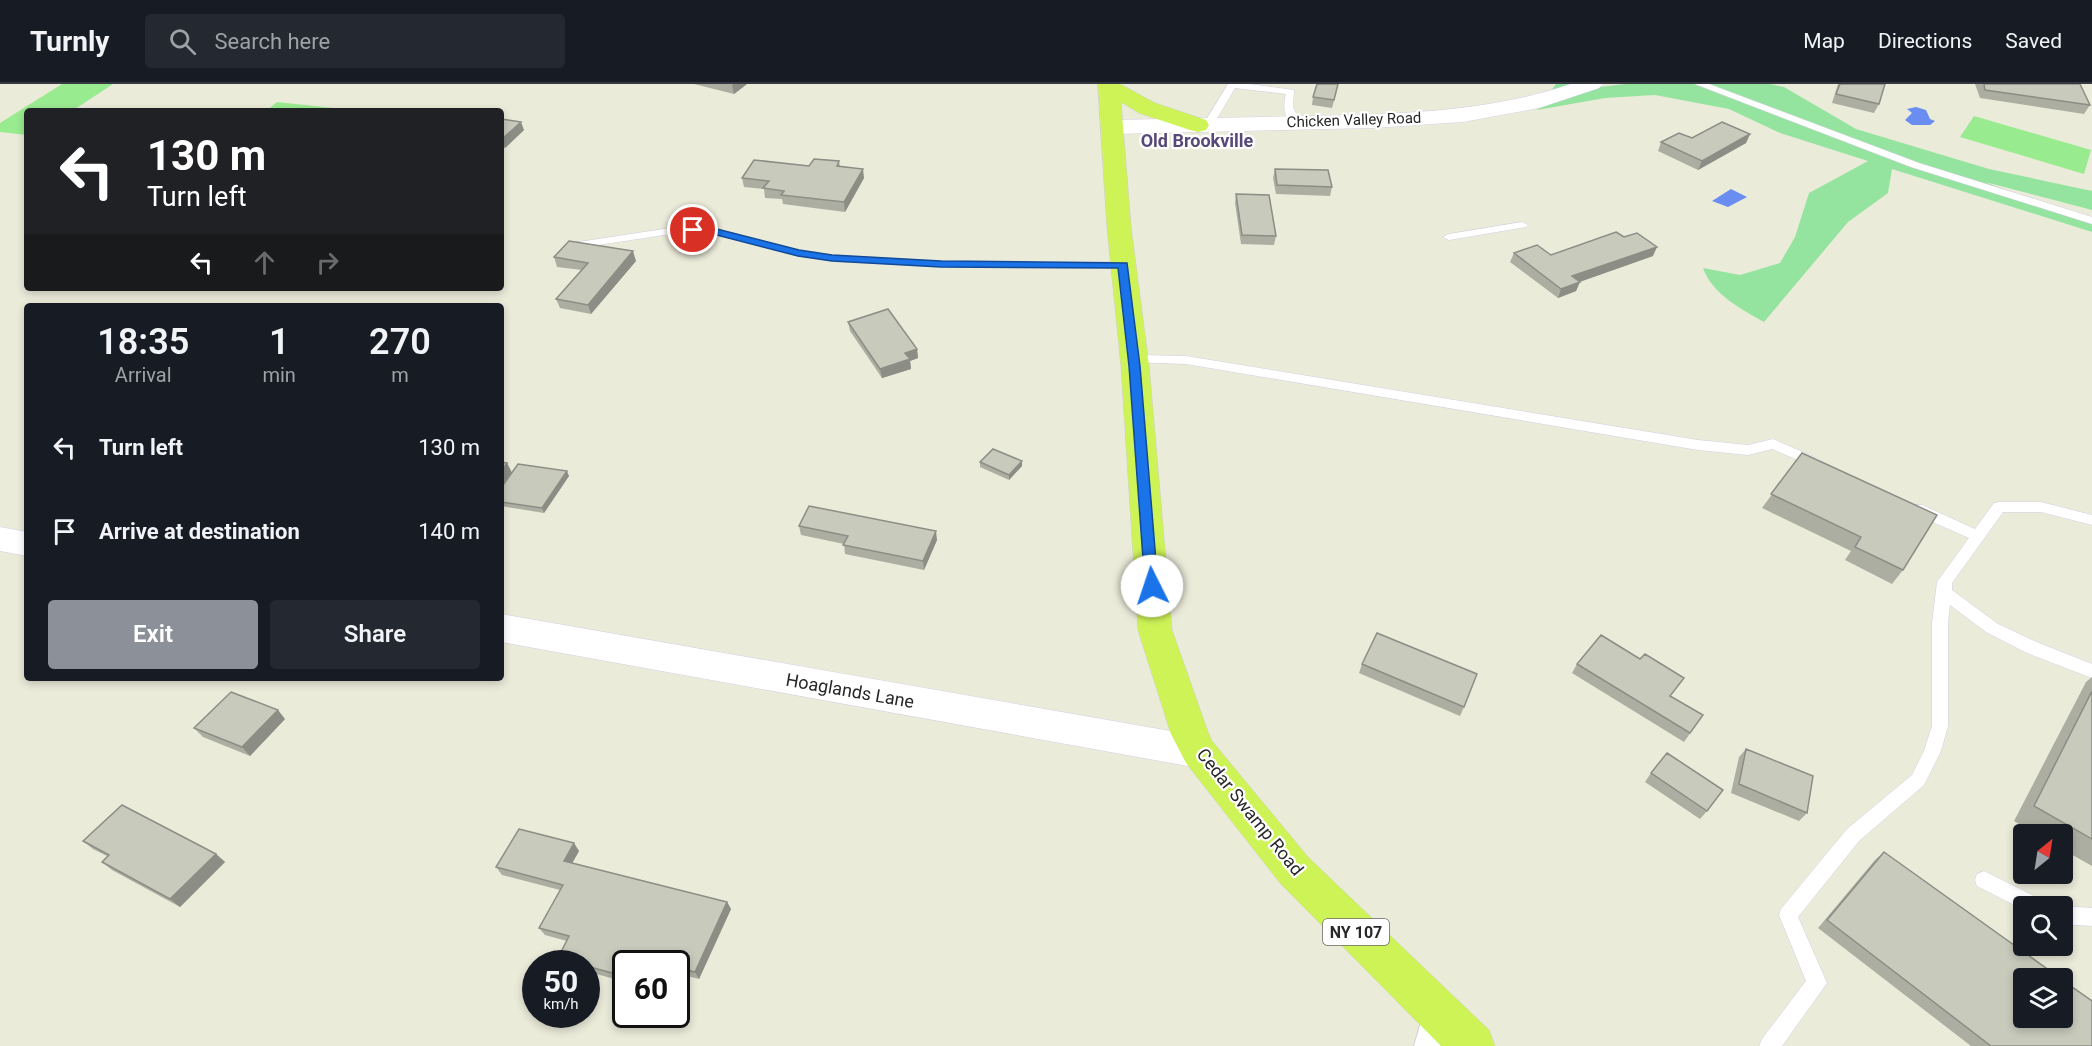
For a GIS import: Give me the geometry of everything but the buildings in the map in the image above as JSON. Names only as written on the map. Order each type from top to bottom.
[{"type":"main road","name":"Chicken Valley Road","points":[[1113,127],[1463,115],[1539,102],[1592,84]]},
{"type":"main road","points":[[1109,86],[1147,108],[1203,125]]},
{"type":"main road","name":"Cedar Swamp Road","points":[[1109,86],[1119,226],[1134,358],[1155,630],[1190,734],[1199,752],[1294,870],[1438,1031],[1473,1046]]},
{"type":"main road","points":[[0,539],[24,543]]},
{"type":"main road","name":"Hoaglands Lane","points":[[504,629],[1199,752]]},
{"type":"lane","points":[[1203,125],[1233,84],[1291,92],[1288,106],[1295,122]]},
{"type":"lane","points":[[1700,84],[1915,165],[2092,221]]},
{"type":"lane","points":[[1449,237],[1522,225]]},
{"type":"lane","points":[[572,246],[677,230],[709,230],[798,253],[832,258],[941,264],[1123,265]]},
{"type":"lane","points":[[1134,358],[1186,360],[1698,444],[1748,450],[1773,444],[1827,468]]},
{"type":"lane","points":[[1902,502],[1978,536]]},
{"type":"lane","points":[[1769,1046],[1817,983],[1788,915],[1853,835],[1918,780],[1932,751],[1940,726],[1940,622],[1945,582],[1999,507],[2041,507],[2092,520]]},
{"type":"lane","points":[[1944,592],[1992,628],[2033,648],[2092,670]]},
{"type":"lane","points":[[1984,880],[2015,896]]},
{"type":"lane","points":[[2073,916],[2092,917]]},
{"type":"green space","points":[[62,84],[113,84],[77,108],[24,108],[24,135],[0,132],[0,123]]},
{"type":"green space","points":[[1556,84],[1602,84],[1600,87],[1625,84],[1770,84],[1784,87],[1856,129],[1989,169],[2092,191],[2092,210],[1985,182],[2092,223],[2092,232],[1892,169],[1888,193],[1848,222],[1764,322],[1720,293],[1713,286],[1703,268],[1740,275],[1780,263],[1795,237],[1809,193],[1868,161],[1780,133],[1729,109],[1655,95],[1605,98],[1537,110]]},
{"type":"green space","points":[[277,102],[333,108],[270,108]]},
{"type":"green space","points":[[1974,116],[2091,150],[2084,174],[1960,137]]},
{"type":"water","points":[[1916,107],[1926,110],[1930,119],[1935,121],[1930,125],[1912,125],[1905,120],[1912,113],[1907,109]]},
{"type":"water","points":[[1731,189],[1747,197],[1728,207],[1712,201]]},
{"type":"district","name":"Old Brookville","points":[[1197,141]]},
{"type":"route","points":[[693,230],[709,230],[798,253],[832,258],[941,264],[1123,265],[1135,366],[1152,586]]}]
